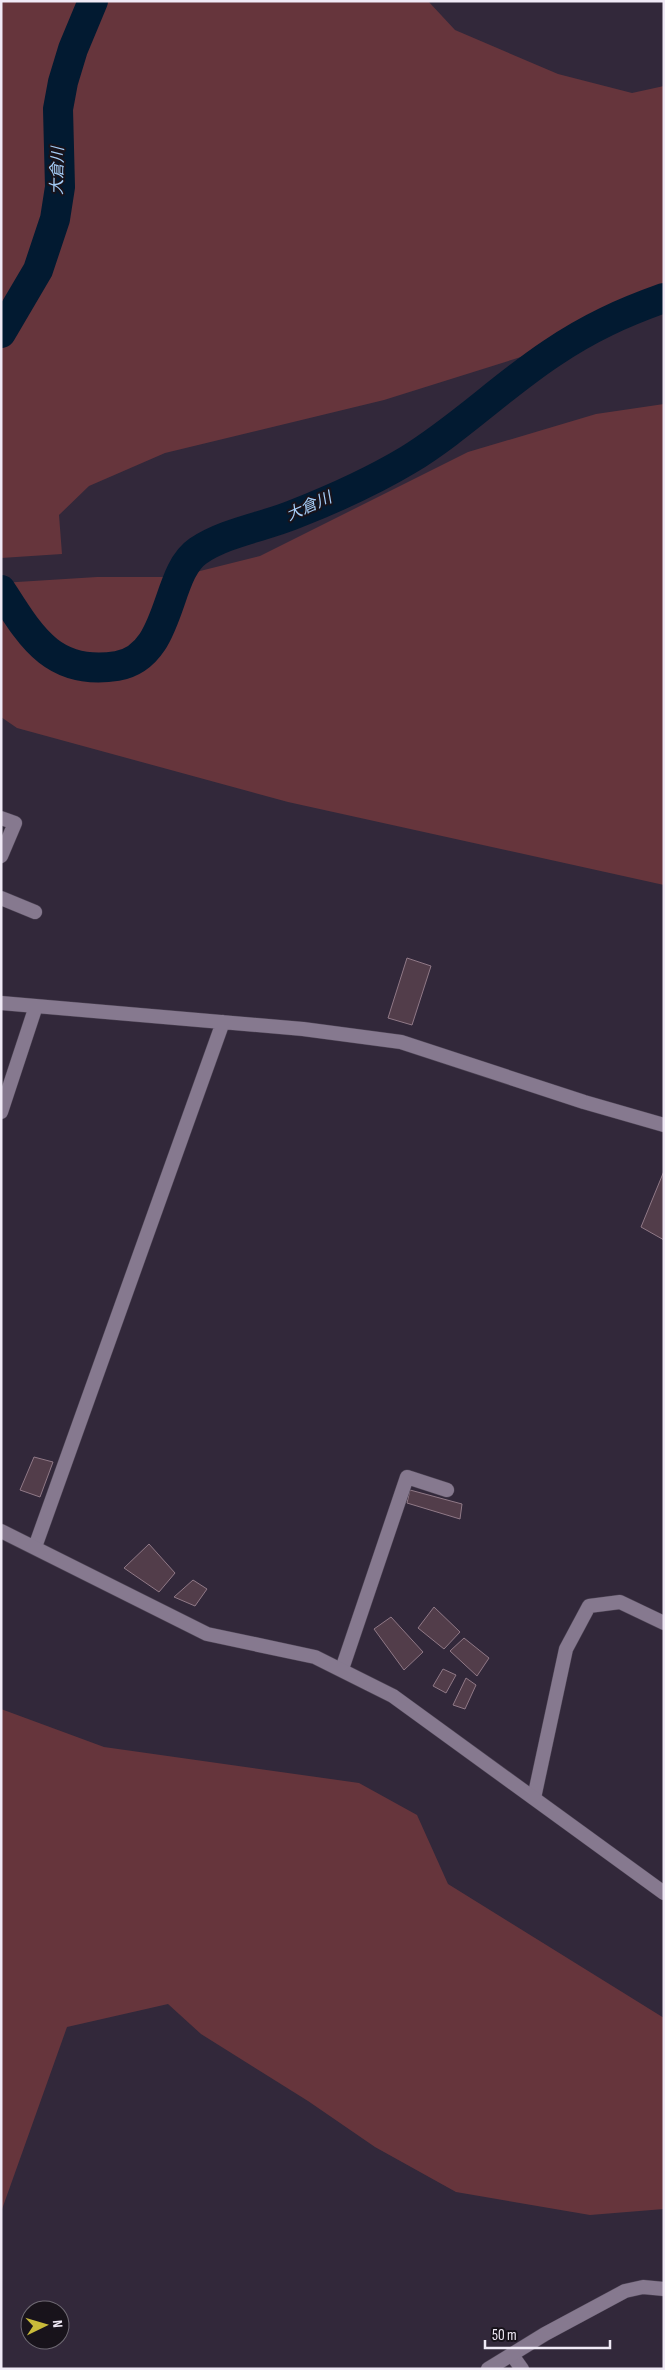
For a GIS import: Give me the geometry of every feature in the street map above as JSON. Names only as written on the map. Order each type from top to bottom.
[{"type":"street","points":[[1,818],[15,823],[1,856]]},
{"type":"street","points":[[1,898],[36,912]]},
{"type":"street","points":[[1,1003],[303,1029],[401,1042],[584,1102],[664,1125]]},
{"type":"street","points":[[1,1112],[36,1006]]},
{"type":"street","points":[[34,1547],[223,1022]]},
{"type":"street","points":[[342,1669],[407,1477],[447,1490]]},
{"type":"street","points":[[1,1531],[207,1634],[315,1657],[393,1696],[664,1892]]},
{"type":"street","points":[[534,1798],[566,1649],[589,1606],[620,1602],[664,1623]]},
{"type":"street","points":[[488,2369],[545,2334],[625,2291],[643,2287],[664,2288]]},
{"type":"street","points":[[512,2355],[522,2369]]},
{"type":"shaded area","points":[[1,1],[428,1],[455,30],[558,74],[632,93],[664,86],[664,312],[384,400],[165,453],[89,486],[59,515],[62,554],[1,558]]},
{"type":"shaded area","points":[[664,404],[664,885],[288,802],[17,728],[1,717],[1,583],[97,577],[176,577],[260,556],[468,452],[596,414]]},
{"type":"shaded area","points":[[1,1709],[104,1747],[359,1783],[417,1815],[448,1884],[664,2018],[664,2209],[590,2215],[456,2192],[375,2147],[308,2101],[201,2034],[168,2004],[67,2027],[1,2212]]},
{"type":"building","points":[[407,958],[431,966],[412,1025],[388,1018]]},
{"type":"building","points":[[664,1171],[664,1240],[641,1227]]},
{"type":"building","points":[[34,1457],[53,1462],[40,1497],[20,1490]]},
{"type":"building","points":[[410,1490],[462,1504],[460,1519],[407,1503]]},
{"type":"building","points":[[149,1544],[175,1573],[159,1592],[124,1568]]},
{"type":"building","points":[[193,1580],[207,1589],[195,1606],[174,1597]]},
{"type":"building","points":[[434,1607],[460,1632],[444,1649],[418,1628]]},
{"type":"building","points":[[391,1617],[423,1652],[404,1670],[374,1629]]},
{"type":"building","points":[[464,1638],[489,1658],[477,1676],[450,1651]]},
{"type":"building","points":[[443,1669],[456,1675],[446,1693],[433,1686]]},
{"type":"building","points":[[466,1678],[476,1685],[465,1709],[453,1705]]},
{"type":"waterway","name":"大倉川","points":[[1,333],[38,270],[55,219],[60,187],[58,109],[63,82],[73,49],[93,1]]},
{"type":"waterway","name":"大倉川","points":[[1,590],[34,637],[60,659],[76,665],[95,668],[117,666],[135,659],[148,647],[158,631],[179,577],[187,562],[198,551],[221,539],[283,519],[324,502],[395,468],[445,435],[516,379],[566,344],[606,322],[664,298]]}]
